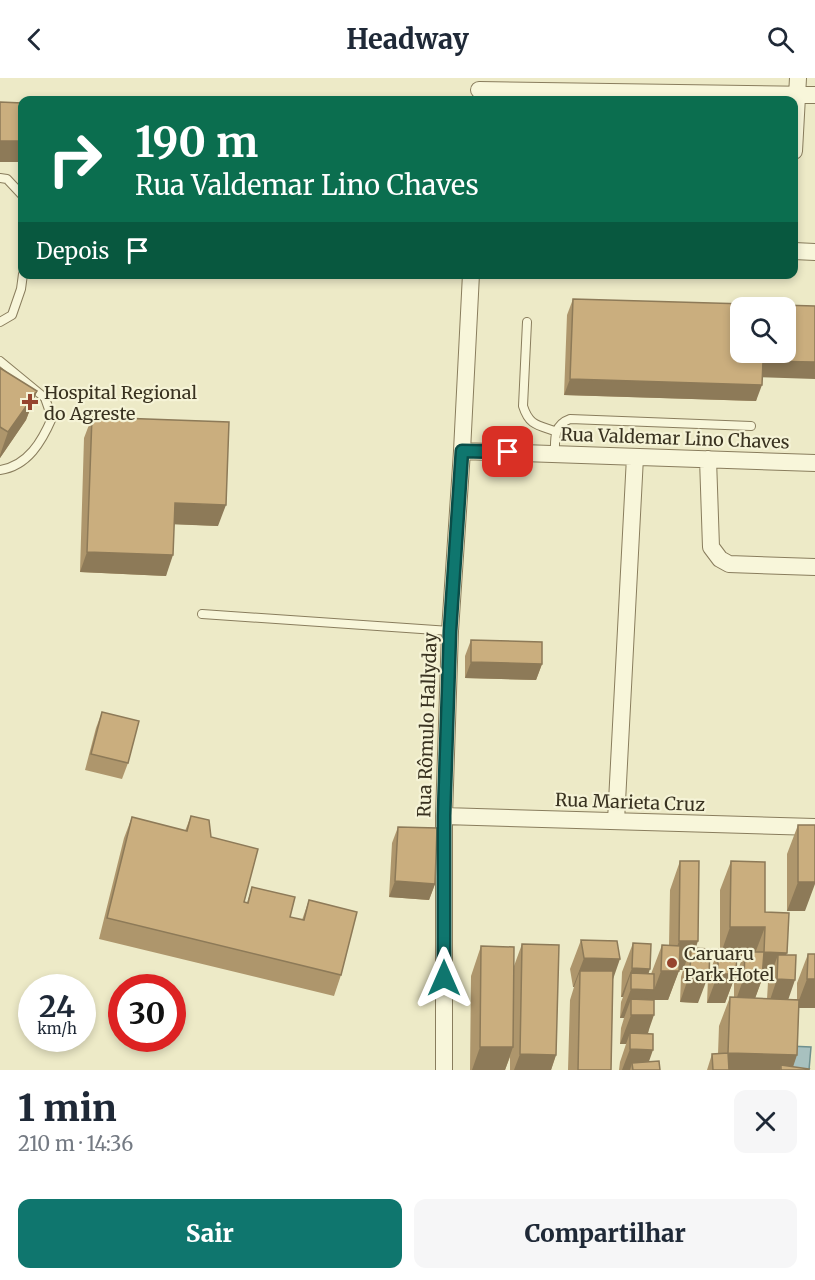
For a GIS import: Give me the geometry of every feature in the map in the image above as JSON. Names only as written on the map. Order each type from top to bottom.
[{"type":"street","points":[[479,90],[610,85],[634,96]]},
{"type":"street","points":[[640,96],[682,86],[798,86],[815,95]]},
{"type":"street","points":[[798,251],[815,252]]},
{"type":"street","name":"Rua Rômulo Hallyday","points":[[444,1070],[444,816],[450,631],[471,279]]},
{"type":"street","name":"Rua Valdemar Lino Chaves","points":[[462,451],[815,463]]},
{"type":"street","points":[[616,821],[635,457]]},
{"type":"street","points":[[708,459],[711,547],[720,559],[729,564],[815,567]]},
{"type":"street","name":"Rua Marieta Cruz","points":[[444,816],[815,827]]},
{"type":"lane","points":[[0,178],[7,179],[18,191]]},
{"type":"lane","points":[[0,322],[12,315],[22,279]]},
{"type":"lane","points":[[527,322],[523,406],[527,417],[534,424],[555,431]]},
{"type":"lane","points":[[0,360],[45,398],[52,418],[44,437],[33,453],[8,469],[0,470]]},
{"type":"lane","points":[[555,454],[555,431],[561,422],[570,419],[751,426]]},
{"type":"lane","points":[[202,614],[450,631]]},
{"type":"water","points":[[788,1046],[811,1047],[809,1070],[787,1070]]},
{"type":"building","points":[[0,102],[18,103],[18,141],[0,141]]},
{"type":"building","points":[[573,299],[730,304],[730,363],[763,363],[762,385],[570,379]]},
{"type":"building","points":[[796,305],[815,306],[815,362],[796,362]]},
{"type":"building","points":[[0,368],[37,391],[8,432],[0,427]]},
{"type":"building","points":[[92,417],[229,422],[226,505],[175,503],[173,555],[87,552]]},
{"type":"building","points":[[471,640],[542,642],[542,664],[471,662]]},
{"type":"building","points":[[102,712],[139,721],[128,763],[91,754]]},
{"type":"building","points":[[191,816],[209,820],[211,837],[258,849],[244,902],[248,903],[252,887],[295,897],[290,917],[304,920],[309,900],[357,912],[341,975],[107,918],[132,817],[187,831]]},
{"type":"building","points":[[798,825],[815,825],[815,882],[798,882]]},
{"type":"building","points":[[398,827],[437,828],[435,884],[395,881]]},
{"type":"building","points":[[680,861],[699,861],[698,941],[679,941]]},
{"type":"building","points":[[731,861],[765,862],[765,912],[789,913],[787,953],[764,952],[765,927],[730,927]]},
{"type":"building","points":[[581,940],[617,941],[620,959],[584,958]]},
{"type":"building","points":[[633,943],[651,944],[650,969],[632,968]]},
{"type":"building","points":[[522,944],[559,945],[556,1055],[520,1054]]},
{"type":"building","points":[[662,945],[680,946],[679,971],[661,971]]},
{"type":"building","points":[[481,946],[514,947],[513,1047],[480,1047]]},
{"type":"building","points":[[691,948],[710,949],[709,974],[690,973]]},
{"type":"building","points":[[718,949],[737,950],[736,974],[718,974]]},
{"type":"building","points":[[745,952],[764,952],[762,978],[744,977]]},
{"type":"building","points":[[808,954],[815,954],[815,979],[807,979]]},
{"type":"building","points":[[778,955],[796,955],[795,980],[777,979]]},
{"type":"building","points":[[580,971],[613,971],[611,1070],[578,1070]]},
{"type":"building","points":[[631,973],[654,974],[654,990],[631,989]]},
{"type":"building","points":[[730,997],[799,1000],[797,1055],[728,1053]]},
{"type":"building","points":[[631,999],[654,1000],[654,1015],[631,1015]]},
{"type":"building","points":[[630,1033],[653,1034],[653,1050],[630,1049]]},
{"type":"building","points":[[728,1053],[729,1070],[713,1070],[712,1054]]},
{"type":"building","points":[[659,1061],[660,1070],[633,1070],[632,1063]]},
{"type":"building","points":[[781,1065],[809,1069],[781,1070]]},
{"type":"place","name":"Hospital Regional do Agreste","points":[[30,402]]},
{"type":"place","name":"Caruaru Park Hotel","points":[[672,963]]},
{"type":"route","points":[[444,978],[444,816],[450,631],[462,451],[508,452]]}]
